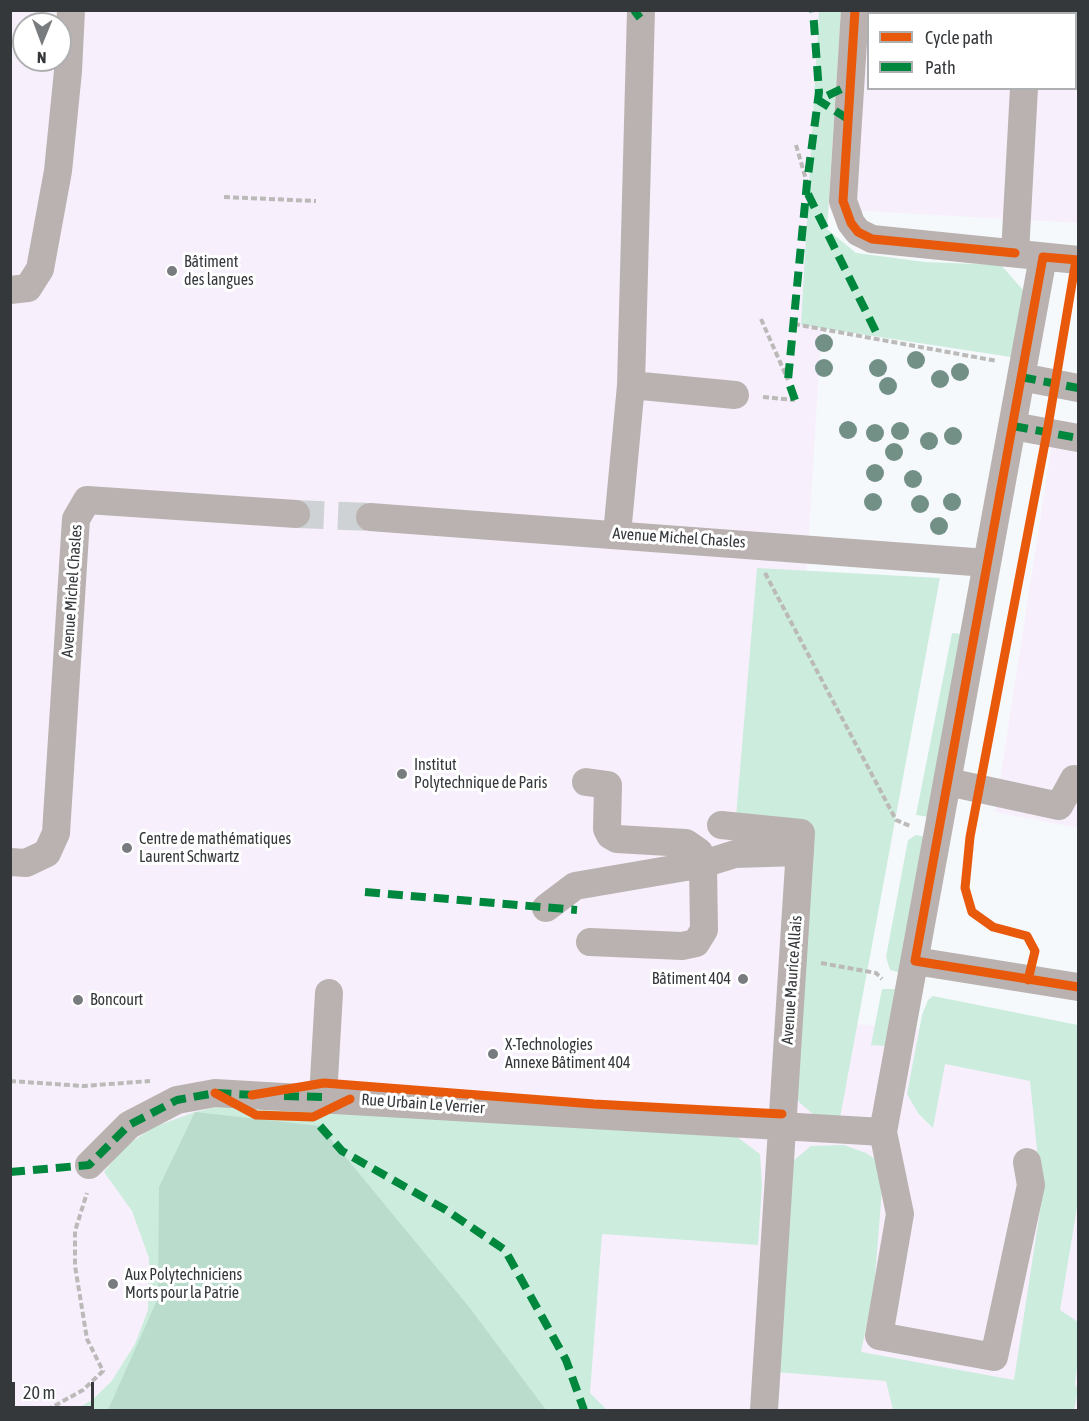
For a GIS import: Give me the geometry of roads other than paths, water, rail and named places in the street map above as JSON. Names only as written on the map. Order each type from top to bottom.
[{"type":"street","points":[[10,290],[28,288],[40,269],[58,171],[68,71],[71,10]]},
{"type":"street","points":[[617,534],[631,385],[641,10]]},
{"type":"street","points":[[855,10],[843,201],[851,223],[858,232],[872,239],[1078,260]]},
{"type":"street","points":[[1015,253],[1024,90]]},
{"type":"street","points":[[1027,1162],[1031,1185],[994,1357],[905,1343],[879,1336],[900,1214],[883,1132],[1043,257]]},
{"type":"street","points":[[1021,377],[1078,388]]},
{"type":"street","points":[[631,385],[743,396]]},
{"type":"street","points":[[1013,426],[1078,438]]},
{"type":"street","name":"Avenue Michel Chasles","points":[[10,862],[26,863],[47,853],[56,833],[76,519],[87,500],[296,514]]},
{"type":"street","name":"Avenue Michel Chasles","points":[[370,517],[749,543],[987,563]]},
{"type":"street","points":[[948,782],[1059,806],[1074,779]]},
{"type":"street","points":[[586,782],[608,785],[607,829],[610,835],[617,838],[686,843],[699,852],[703,864],[704,930],[696,943],[682,946],[590,942]]},
{"type":"street","points":[[721,825],[800,842]]},
{"type":"street","points":[[546,908],[575,885],[703,864],[735,854],[800,842]]},
{"type":"street","name":"Avenue Maurice Allais","points":[[764,1410],[800,842]]},
{"type":"street","points":[[915,961],[1078,987]]},
{"type":"street","points":[[323,1097],[329,993]]},
{"type":"street","name":"Rue Urbain Le Verrier","points":[[88,1164],[129,1125],[177,1100],[215,1093],[323,1097],[781,1128],[883,1132]]},
{"type":"tunnel","points":[[296,514],[370,517]]},
{"type":"place","name":"Bâtiment des langues","points":[[172,271]]},
{"type":"place","name":"Institut Polytechnique de Paris","points":[[402,774]]},
{"type":"place","name":"Centre de mathématiques Laurent Schwartz","points":[[127,848]]},
{"type":"place","name":"Bâtiment 404","points":[[743,979]]},
{"type":"place","name":"Boncourt","points":[[78,1000]]},
{"type":"place","name":"X-Technologies Annexe Bâtiment 404","points":[[493,1054]]},
{"type":"place","name":"Aux Polytechniciens Morts pour la Patrie","points":[[113,1284]]}]
